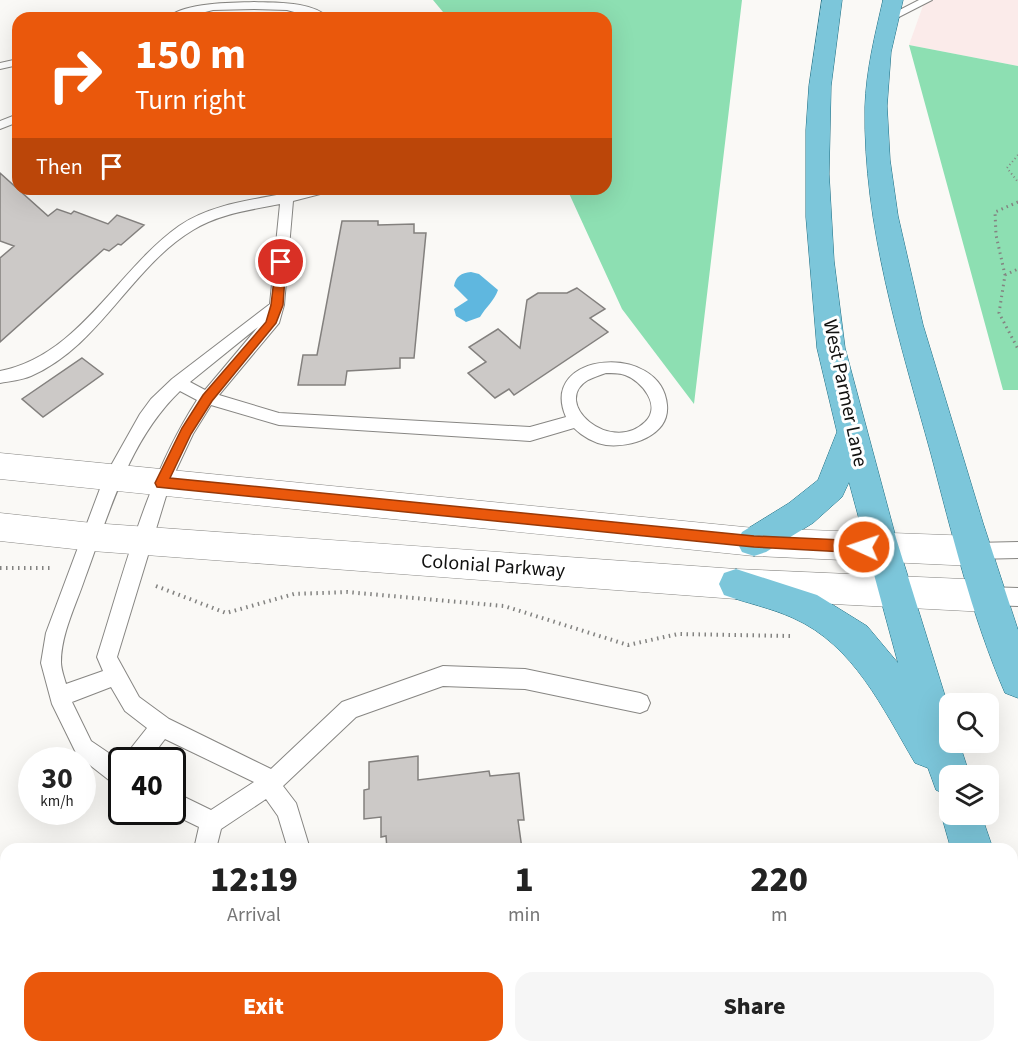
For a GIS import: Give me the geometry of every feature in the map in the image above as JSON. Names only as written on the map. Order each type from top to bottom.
[{"type":"main road","name":"West Parmer Lane","points":[[832,0],[821,78],[818,218],[831,350],[883,548],[947,765]]},
{"type":"main road","points":[[890,10],[876,89],[880,188],[902,300],[974,551],[1003,597],[1018,680]]},
{"type":"main road","points":[[754,542],[801,513],[831,488],[852,432]]},
{"type":"main road","points":[[736,584],[805,606],[854,638],[884,675],[940,765]]},
{"type":"main road","points":[[964,825],[970,843]]},
{"type":"street","points":[[0,466],[754,542],[974,551]]},
{"type":"street","name":"Colonial Parkway","points":[[0,527],[92,537],[736,584],[1003,597]]},
{"type":"lane","points":[[890,10],[927,0]]},
{"type":"lane","points":[[196,5],[299,9],[313,12]]},
{"type":"lane","points":[[0,376],[10,377],[41,364],[68,346],[165,245],[186,228],[210,216],[299,195]]},
{"type":"lane","points":[[287,198],[277,305],[271,323],[207,398],[186,431],[161,483],[107,657],[115,676],[132,704],[162,726],[262,775],[288,811],[297,843]]},
{"type":"lane","points":[[108,766],[84,748],[59,697],[51,663],[56,633],[113,478],[146,419],[157,403],[178,383],[277,305]]},
{"type":"lane","points":[[620,368],[635,372],[656,390],[660,402],[659,413],[654,424],[644,432],[631,437],[616,439],[600,437],[586,431],[576,422],[568,410],[567,398],[570,387],[579,377],[591,370],[620,368]]},
{"type":"lane","points":[[178,383],[207,398],[279,419],[530,434],[576,422]]},
{"type":"lane","points":[[974,551],[1018,550]]},
{"type":"lane","points":[[59,697],[115,676]]},
{"type":"lane","points":[[207,843],[213,822],[269,785],[349,709],[443,676],[525,679],[640,703]]},
{"type":"lane","points":[[146,747],[162,726]]},
{"type":"lane","points":[[186,809],[213,822]]},
{"type":"path","points":[[1018,155],[1007,168],[1018,182]]},
{"type":"path","points":[[1018,202],[995,212],[996,235],[1005,275],[999,313],[1018,349]]},
{"type":"path","points":[[1005,275],[1018,269]]},
{"type":"path","points":[[0,568],[55,568]]},
{"type":"path","points":[[156,586],[226,613],[294,594],[346,592],[504,606],[628,645],[678,634],[791,636]]},
{"type":"shaded area","points":[[925,0],[1018,0],[1018,66],[909,45]]},
{"type":"green space","points":[[433,0],[742,0],[694,404],[622,309],[570,195],[612,195],[612,12],[443,12]]},
{"type":"green space","points":[[909,45],[1018,66],[1018,390],[1003,390]]},
{"type":"water","points":[[471,272],[479,274],[498,290],[480,317],[466,322],[456,316],[454,309],[468,300],[454,286],[460,276]]},
{"type":"building","points":[[0,173],[12,184],[12,195],[25,195],[48,216],[57,209],[71,214],[74,211],[108,224],[117,215],[144,225],[121,245],[118,244],[109,251],[104,249],[0,342],[0,258],[14,246],[0,241]]},
{"type":"building","points":[[342,221],[378,221],[378,225],[414,224],[414,233],[426,233],[414,358],[400,358],[400,368],[347,371],[345,385],[298,385],[303,355],[317,355]]},
{"type":"building","points":[[577,288],[605,309],[590,318],[608,332],[514,395],[509,389],[495,398],[468,373],[486,362],[469,347],[498,329],[520,348],[527,300],[538,293],[567,293]]},
{"type":"building","points":[[82,358],[103,374],[43,417],[22,399]]},
{"type":"building","points":[[418,756],[418,780],[489,771],[490,776],[519,773],[524,820],[518,820],[521,843],[387,843],[386,836],[381,837],[381,817],[364,819],[364,790],[369,789],[369,762]]},
{"type":"route","points":[[281,262],[277,305],[271,323],[207,398],[186,431],[161,483],[754,542],[864,547]]}]
